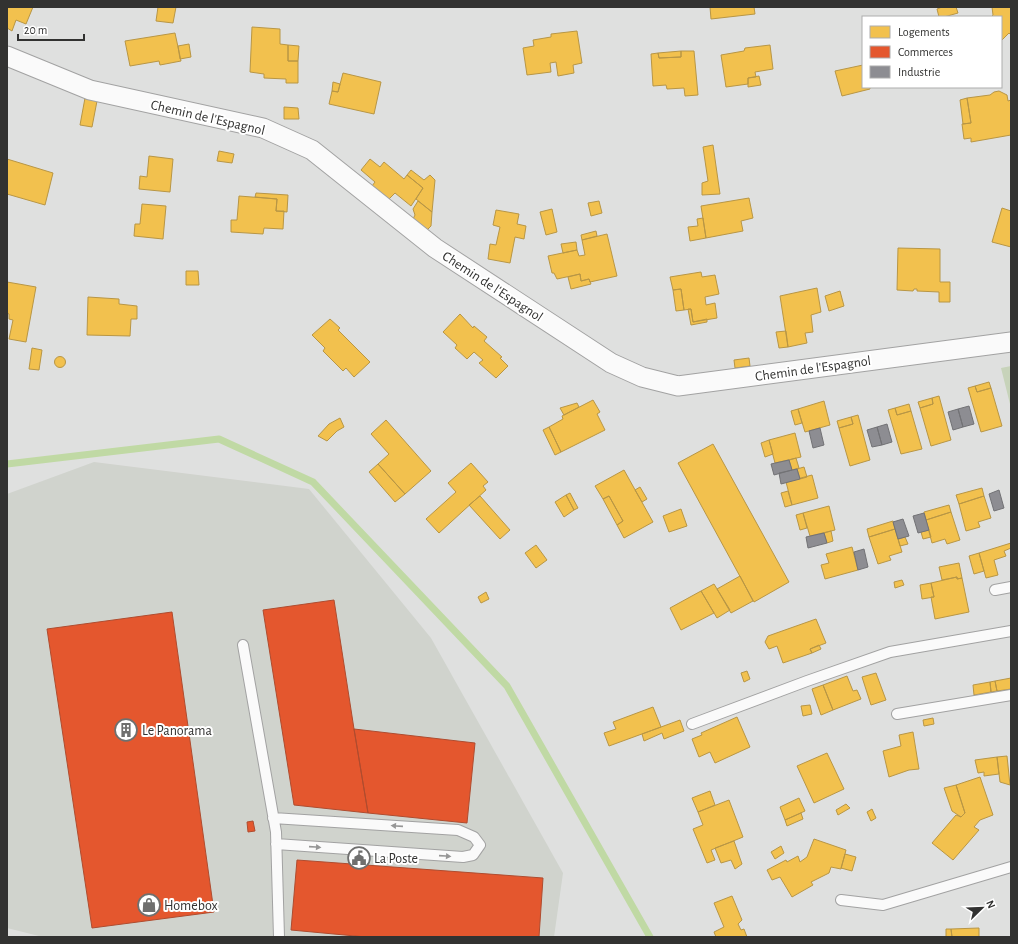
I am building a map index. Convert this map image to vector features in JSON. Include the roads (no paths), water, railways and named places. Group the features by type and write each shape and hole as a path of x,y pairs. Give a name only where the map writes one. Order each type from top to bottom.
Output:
{"street":[{"name":"Chemin de l'Espagnol","path":"7,56 90,90 263,128 312,150 435,248 611,362 642,377 678,386 1011,342"}],"lane":[{"path":"995,590 1011,587"},
{"path":"692,724 890,652 1011,632"},
{"path":"243,645 273,818 276,844 279,937"},
{"path":"897,714 1011,695"},
{"path":"273,818 458,830 474,836 480,845 473,855 463,857 276,844"},
{"path":"840,900 883,905 1011,867"}],"waterway":[{"path":"7,464 219,439 313,482 507,686 650,937"}],"place":[{"name":"Le Panorama","path":"126,730"},
{"name":"La Poste","path":"359,858"},
{"name":"Homebox","path":"149,905"}]}
